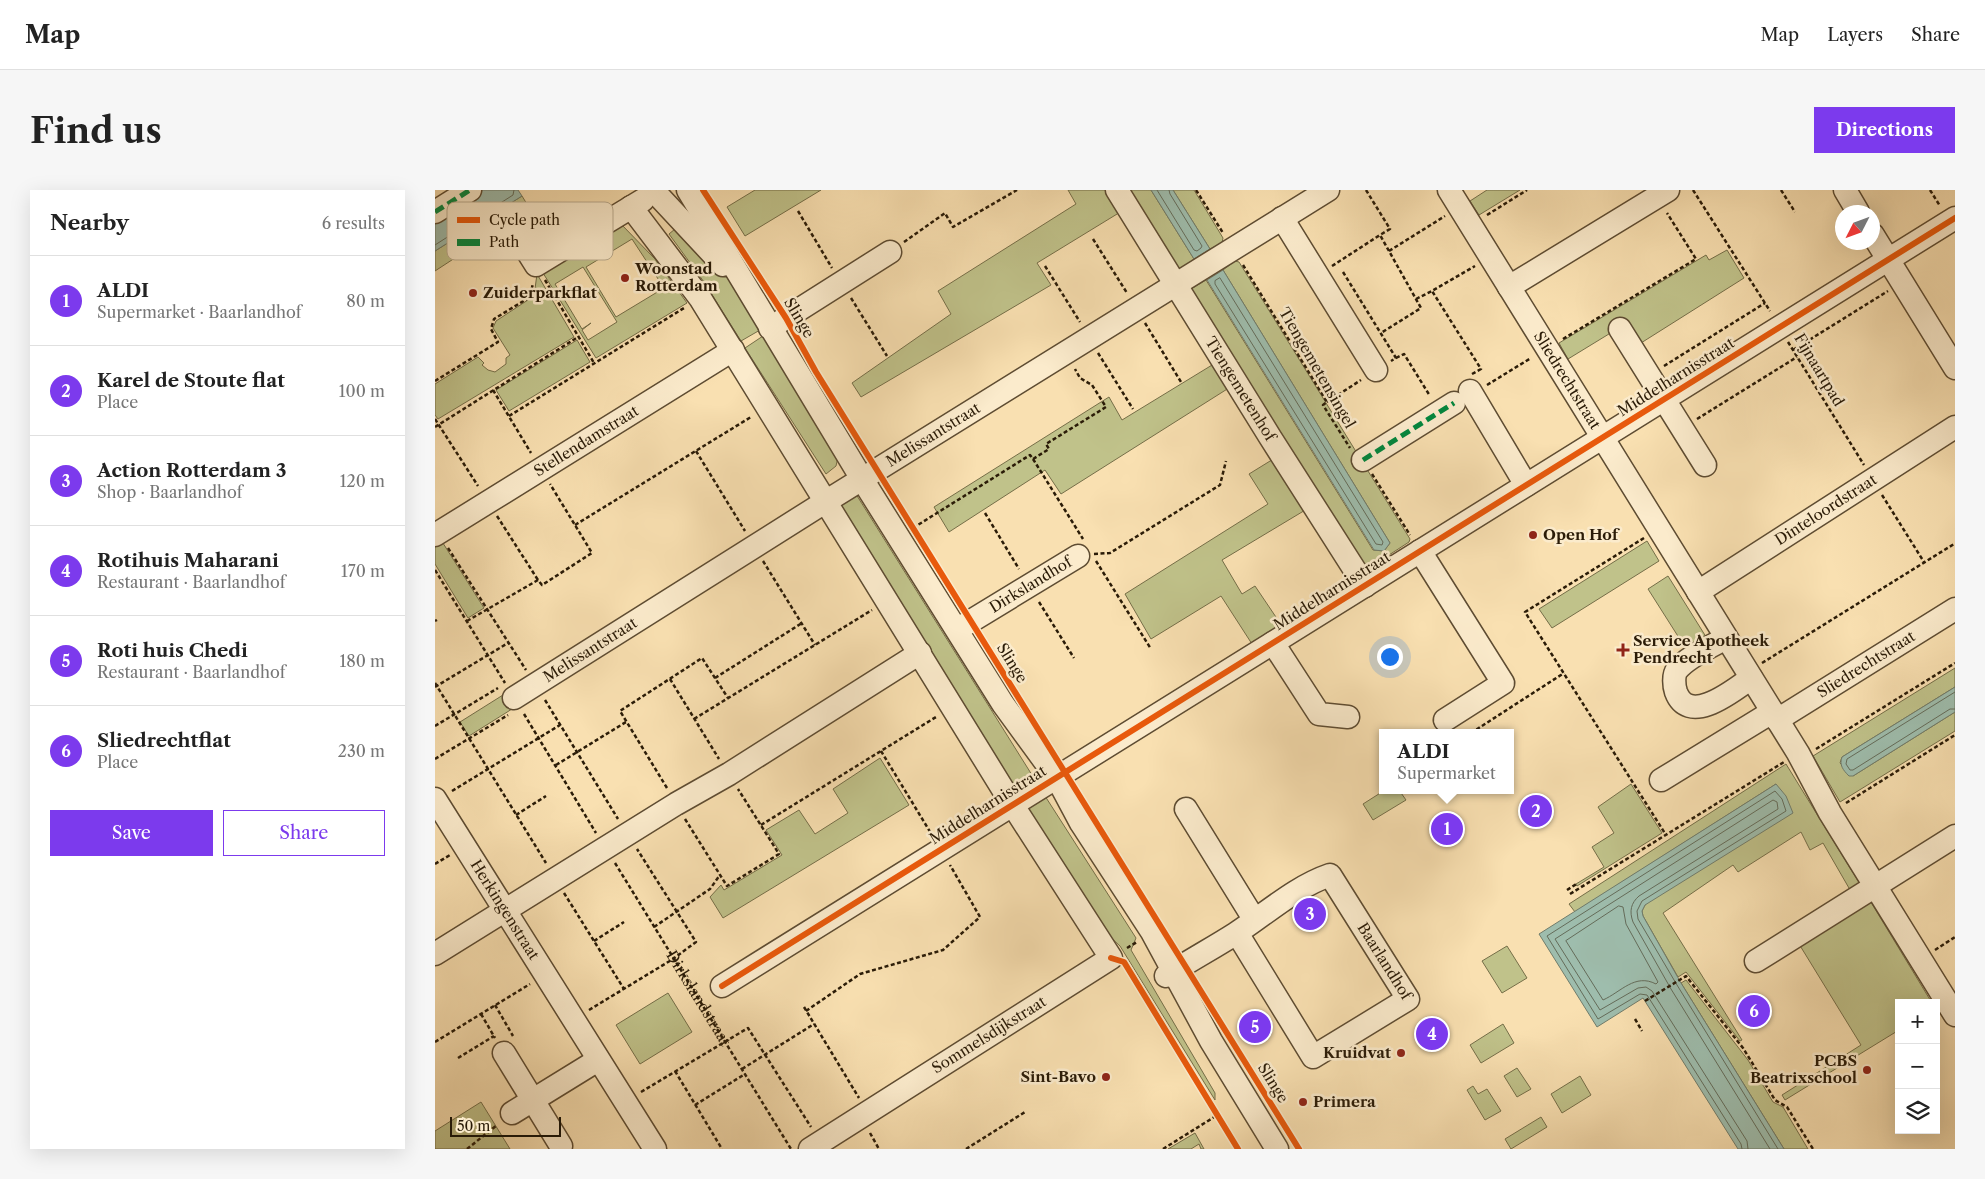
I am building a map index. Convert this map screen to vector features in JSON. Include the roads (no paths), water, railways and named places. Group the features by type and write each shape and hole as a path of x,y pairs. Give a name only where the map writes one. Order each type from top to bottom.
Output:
{"street":[{"path":"451,202 470,190"},
{"name":"Slinge","path":"688,190 862,479 958,629 1051,781 1081,823 1152,932 1170,973 1212,1043 1269,1148"},
{"name":"Tiengemetenhof","path":"1117,190 1365,586"},
{"name":"Melissantstraat","path":"513,697 1328,190"},
{"path":"1845,190 1855,205"},
{"name":"Slinge","path":"613,218 655,191 728,271 770,328"},
{"path":"1509,287 1662,193"},
{"path":"435,212 447,204"},
{"path":"631,207 700,298 1012,804"},
{"name":"Sliedrechtstraat","path":"1460,207 1509,287 1552,345 1602,438 1775,716 1830,813 1955,1015"},
{"path":"1283,218 1377,370"},
{"name":"Middelharnisstraat","path":"722,986 1955,218"},
{"path":"1880,247 1955,368"},
{"path":"770,328 890,252"},
{"name":"Slinge","path":"533,260 536,265 544,260"},
{"path":"1620,328 1705,465"},
{"name":"Stellendamstraat","path":"437,534 733,350"},
{"path":"1363,460 1459,393 1527,485"},
{"name":"Dinteloordstraat","path":"1698,592 1955,427"},
{"path":"1420,551 1503,683 1445,720"},
{"name":"Dirkslandhof","path":"958,629 1078,556"},
{"name":"Sliedrechtstraat","path":"1775,716 1955,609"},
{"path":"1726,638 1682,665 1675,672 1674,682 1679,698 1689,706 1697,708 1716,701 1749,675"},
{"path":"1273,643 1319,714 1348,717"},
{"path":"435,954 555,878 729,774 920,653"},
{"path":"1661,780 1775,716"},
{"name":"Herkingenstraat","path":"436,800 503,910 655,1149"},
{"name":"Sommelsdijkstraat","path":"815,1146 1111,958 1012,804"},
{"path":"1186,809 1246,926"},
{"path":"1756,961 1955,836"},
{"name":"Baarlandhof","path":"1170,973 1317,880 1330,875 1408,999 1313,1057 1246,926"},
{"path":"499,1044 561,1146"},
{"path":"512,1113 598,1060"}],"water":[{"path":"482,190 518,190 522,196 513,202 463,202"},
{"path":"1151,190 1173,190 1210,249 1194,259"},
{"path":"447,212 447,243 435,251 435,220"},
{"path":"1223,270 1390,543 1384,551 1374,550 1207,280"},
{"path":"1955,687 1955,712 1853,776 1849,776 1845,772 1841,765 1842,757"},
{"path":"1776,784 1786,796 1793,813 1645,905 1642,911 1643,916 1681,983 1784,1149 1738,1149 1643,998 1597,1027 1539,934"}],"place":[{"name":"Woonstad Rotterdam","path":"625,278"},
{"name":"Zuiderparkflat","path":"473,293"},
{"name":"Open Hof","path":"1533,535"},
{"name":"Service Apotheek Pendrecht","path":"1623,650"},
{"name":"Karel de Stoute flat","path":"1536,811"},
{"name":"ALDI","path":"1447,829"},
{"name":"Action Rotterdam 3","path":"1310,914"},
{"name":"Sliedrechtflat","path":"1754,1011"},
{"name":"Roti huis Chedi","path":"1255,1027"},
{"name":"Rotihuis Maharani","path":"1432,1034"},
{"name":"Kruidvat","path":"1401,1053"},
{"name":"PCBS Beatrixschool","path":"1867,1070"},
{"name":"Sint-Bavo","path":"1106,1077"},
{"name":"Primera","path":"1303,1102"}]}
